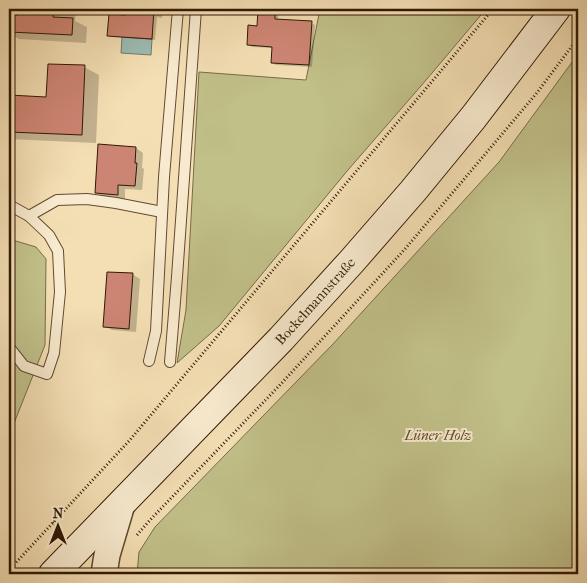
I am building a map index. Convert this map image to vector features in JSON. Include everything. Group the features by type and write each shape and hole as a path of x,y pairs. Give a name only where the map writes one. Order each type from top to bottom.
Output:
{"main road":[{"name":"Bockelmannstraße","path":"60,572 123,501 281,339 364,247 474,118 556,9"}],"street":[{"path":"104,574 106,555 123,501"}],"lane":[{"path":"149,361 156,331 164,177 178,9"},
{"path":"170,362 196,9"},
{"path":"29,216 57,200 87,199 162,212"},
{"path":"9,205 29,216 48,235 58,251 60,292 54,353 47,374 24,366 9,347"}],"path":[{"path":"9,570 129,441 493,9"},
{"path":"133,541 150,520 291,373 405,249 536,94 578,38"}],"green space":[{"path":"320,9 486,9 348,170 219,326 177,363 186,310 199,72 306,80"},
{"name":"Lüner Holz","path":"578,54 578,574 137,574 139,552 155,527 333,344 499,162"},
{"path":"9,239 36,247 46,259 45,345 9,436"}],"water":[{"path":"122,37 152,39 151,55 121,53"}],"building":[{"path":"18,9 54,9 53,17 73,18 72,35 9,32 9,15 17,15"},
{"path":"125,9 154,9 152,39 107,36 109,14 125,15"},
{"path":"258,9 275,9 275,19 312,21 309,65 271,63 272,47 247,45 248,25 257,26"},
{"path":"48,64 85,65 82,135 9,132 9,95 46,97"},
{"path":"98,144 136,147 135,186 118,185 118,195 95,193"},
{"path":"107,272 133,273 129,329 103,327"}]}
